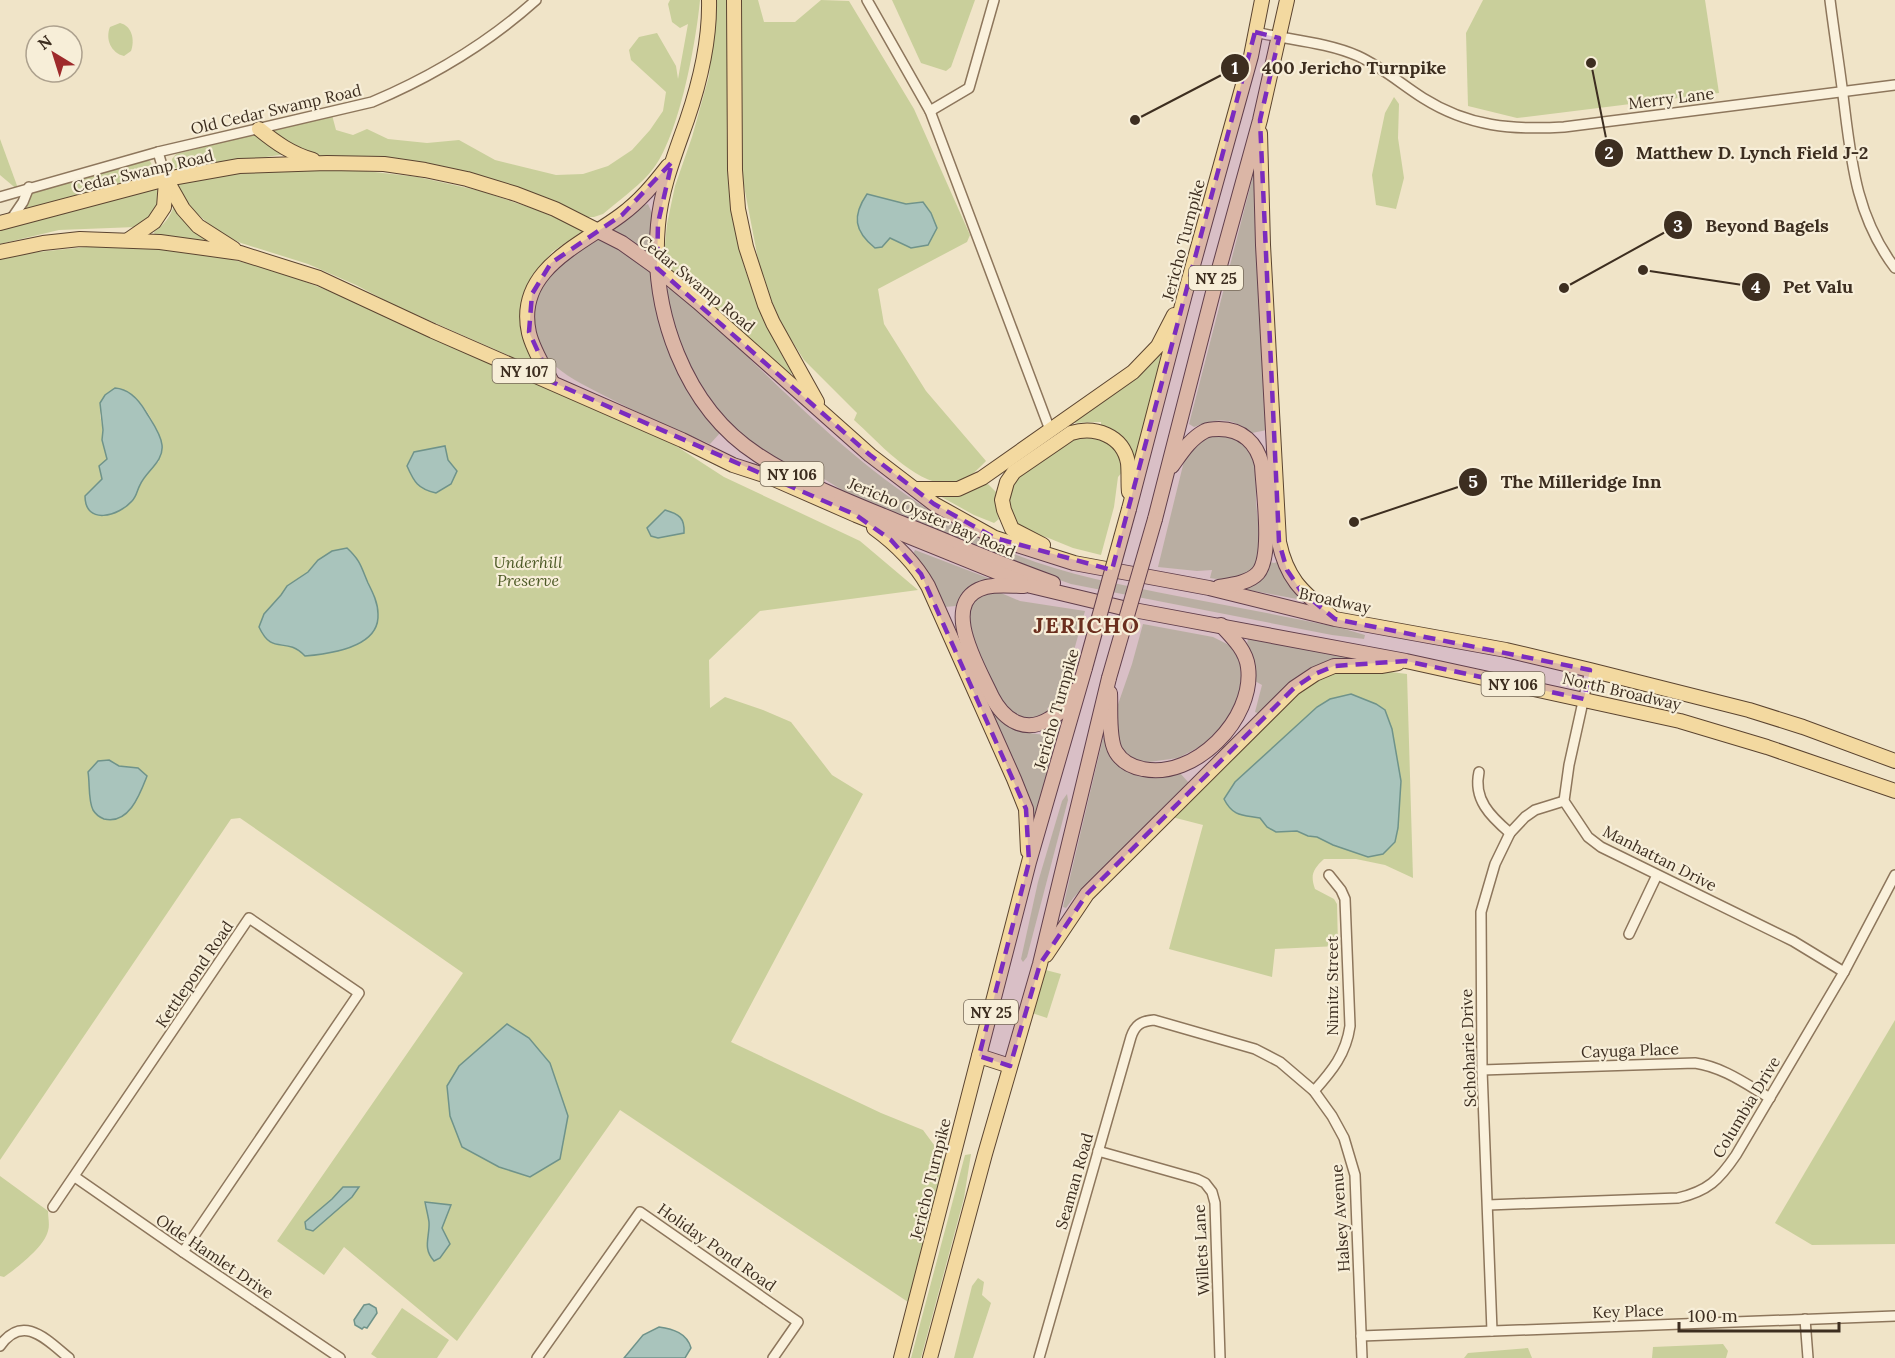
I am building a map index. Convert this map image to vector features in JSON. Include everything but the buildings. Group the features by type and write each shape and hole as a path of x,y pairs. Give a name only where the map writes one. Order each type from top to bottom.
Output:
{"main road":[{"name":"Jericho Oyster Bay Road","path":"709,0 704,57 699,81 672,162 658,223 657,268 666,320 676,352 697,393 719,423 757,454 803,480 1031,576 1123,608"},
{"name":"NY 106","path":"734,0 735,170 738,209 746,247 773,323 823,412"},
{"name":"Jericho Turnpike","path":"900,1358 1029,862 1129,509 1185,294 1251,56 1262,0"},
{"name":"NY 25","path":"930,1358 1040,964 1109,678 1155,519 1218,269 1260,120 1287,0"},
{"path":"1260,120 1263,244 1279,542 1287,570 1302,591 1335,619"},
{"path":"259,129 278,145 298,156 327,164"},
{"path":"552,382 536,353 529,332 528,313 532,294 539,278 551,263 622,215 648,192 672,162"},
{"name":"Cedar Swamp Road","path":"5,222 166,179 238,166 384,164 466,179 516,194 555,209 622,243 657,268 870,455 934,504 995,538 1074,562"},
{"path":"128,240 154,222 164,207 166,179"},
{"path":"166,179 183,209 198,226 240,253"},
{"name":"NY 107","path":"0,252 44,243 80,239 128,240 240,253 319,278 734,465 767,476 1031,586 1123,608"},
{"path":"915,489 958,489 982,478 1132,372 1158,346 1185,294"},
{"path":"1166,475 1188,443 1207,429 1229,429 1243,435 1255,446 1260,455 1266,544 1263,566 1253,578 1233,585 1209,588"},
{"path":"1074,562 1012,529 1002,500 1007,482 1014,472 1071,433 1094,430 1109,436 1123,450 1128,462 1129,509"},
{"path":"856,515 891,540 921,574 928,586 1026,809 1029,862"},
{"name":"Broadway","path":"1074,562 1209,588 1335,619 1506,650 1590,670"},
{"path":"1031,586 986,587 975,592 967,600 962,612 963,633 997,707 1005,716 1023,725 1038,725 1062,711 1085,668"},
{"name":"North Broadway","path":"1123,608 1406,661 1680,721 1767,747 1895,791"},
{"path":"1109,678 1112,742 1120,757 1133,767 1152,771 1182,765 1200,756 1224,735 1245,698 1248,666 1239,645 1221,625"},
{"path":"1040,964 1087,894 1294,688 1315,674 1334,666 1381,666 1406,661"},
{"name":"North Broadway","path":"1590,670 1749,710 1895,761"},
{"path":"979,1056 1010,1066"}],"street":[{"name":"Old Cedar Swamp Road","path":"0,197 158,152 372,102 442,68 483,42 536,0"},
{"path":"867,0 930,111 1050,430"},
{"path":"930,111 969,88 994,0"},
{"path":"1830,0 1852,162 1859,196 1873,233 1895,268"},
{"name":"Merry Lane","path":"1255,32 1341,49 1384,70 1448,112 1486,125 1515,129 1564,127 1895,85"},
{"path":"158,152 166,179"},
{"path":"5,222 23,202 29,188"},
{"path":"1564,801 1569,765 1590,670"},
{"path":"1479,772 1476,784 1485,807 1510,832"},
{"name":"Schoharie Drive","path":"1492,1331 1482,1070 1481,912 1495,864 1510,832 1524,817 1535,810 1564,801"},
{"name":"Manhattan Drive","path":"1564,801 1588,837 1601,847 1793,941 1844,972"},
{"path":"1629,934 1658,874"},
{"name":"Nimitz Street","path":"1314,1091 1342,1055 1348,1041 1350,1026 1345,899 1329,875"},
{"name":"Columbia Drive","path":"1488,1205 1664,1199 1693,1195 1709,1187 1722,1175 1736,1155 1770,1098 1844,972 1895,875"},
{"name":"Kettlepond Road","path":"52,1207 75,1177 249,918 359,993 183,1252"},
{"name":"Halsey Avenue","path":"1148,1021 1161,1021 1255,1049 1280,1062 1314,1091 1332,1116 1344,1138 1355,1175 1362,1358"},
{"name":"Seaman Road","path":"1039,1358 1131,1037 1139,1024 1148,1021"},
{"name":"Cayuga Place","path":"1482,1070 1695,1063 1723,1071 1770,1098"},
{"name":"Willets Lane","path":"1098,1151 1197,1179 1205,1183 1212,1192 1216,1221 1221,1358"},
{"name":"Olde Hamlet Drive","path":"75,1177 340,1358"},
{"name":"Holiday Pond Road","path":"537,1358 640,1212 798,1322 773,1358"},
{"name":"Key Place","path":"1361,1336 1895,1316"},
{"path":"1805,1319 1808,1358"},
{"path":"0,1346 19,1330 31,1331 39,1334 69,1358"}],"highlighted area":[{"path":"1255,32 1279,38 1260,120 1279,542 1287,570 1301,591 1335,619 1590,670 1584,699 1406,661 1334,666 1315,674 1294,688 1087,894 1040,964 1010,1066 979,1056 1029,862 1026,809 921,574 891,540 856,515 552,382 529,332 532,294 551,263 622,215 672,162 658,223 657,268 870,455 934,504 995,538 1112,570"}],"green space":[{"path":"670,0 700,0 690,66 677,118 659,161 648,175 603,214 594,217 583,217 504,188 328,162 262,130 332,115 336,130 353,135 367,129 388,139 427,143 459,140 495,160 556,175 583,174 608,166 632,150 663,111 666,92 631,60 629,50 639,37 657,33 676,66 678,79 688,24 680,28 672,22 668,4"},
{"path":"717,0 727,0 727,155 734,228 753,293 792,373 788,375 705,299 663,266 667,224 675,186 709,76"},
{"path":"739,0 758,0 764,22 795,22 821,0 849,1 914,109 970,235 967,242 878,289 884,324 926,391 986,461 971,475 961,481 947,484 932,481 917,474 889,453 854,420 857,413 804,360 782,325 761,275 740,165","holes":["867,194 906,204 922,202 911,248 890,238"]},
{"path":"892,0 975,0 951,67 946,71 921,63"},
{"path":"1483,0 1705,0 1719,93 1517,118 1468,106 1466,33"},
{"path":"120,23 130,30 133,42 131,51 124,56 113,49 108,36 110,27"},
{"path":"1394,97 1399,104 1398,138 1404,178 1396,209 1376,205 1372,175 1385,113"},
{"path":"257,134 286,154 178,170 173,166 172,159 176,154"},
{"path":"0,139 19,191 0,175"},
{"path":"150,161 154,169 148,175 25,209 31,193 97,172"},
{"path":"292,169 348,169 418,177 481,191 537,210 584,230 552,252 531,278 520,310 525,345 538,365 535,367 394,305 308,264 241,243 218,232 194,211 180,191 177,182 230,174"},
{"path":"1254,172 1258,173 1257,253 1267,430 1252,433 1237,424 1224,421 1194,427 1189,424"},
{"path":"156,189 163,198 152,219 136,227 59,230 0,244 0,229"},
{"path":"648,204 655,220 651,256 611,230 642,206"},
{"path":"174,206 211,239 209,242 155,236 154,232 171,214"},
{"path":"599,237 652,272 659,321 671,356 701,409 720,433 710,444 616,402 582,384 555,366 543,352 534,323 538,292 542,283 560,263"},
{"name":"Underhill Preserve","path":"96,246 169,249 221,257 271,269 332,292 673,444 724,477 860,541 918,590 760,611 709,660 710,708 725,697 791,722 832,775 863,794 731,1042 881,1113 923,1130 951,1168 914,1306 620,1110 457,1341 344,1247 324,1275 277,1241 463,973 240,818 231,819 0,1160 0,259 28,253","holes":["115,388 122,389 140,402 152,421 157,435 159,461 142,479 133,499 121,510 85,496 102,479 108,459 102,440 100,415 105,395"]},
{"path":"671,288 694,305 843,445 924,507 968,532 1014,554 1074,574 1341,628 1365,635 1364,639 1332,635 1071,584 1011,563 850,495 816,474 808,465 804,475 752,443 727,420 711,400 691,367 679,340 666,289"},
{"path":"1156,351 1161,354 1153,394 1135,461 1131,461 1114,433 1101,425 1101,422 1071,423"},
{"path":"1224,434 1245,445 1253,456 1260,547 1258,560 1253,569 1244,576 1230,579 1210,578 1212,570 1197,571 1158,567 1185,457 1206,436"},
{"path":"1075,437 1103,437 1117,451 1122,460 1124,470 1118,477 1114,507 1101,555 1073,548 1046,537 1031,535 1020,529 1011,516 1008,498 1011,486 1018,475"},
{"path":"985,481 996,492 995,503 999,519 994,523 938,495"},
{"path":"915,550 988,578 987,582 969,591 956,606 944,607 921,564 913,554"},
{"path":"1270,562 1277,562 1282,573 1299,595 1297,599 1243,589 1267,568"},
{"path":"988,590 1020,601 1085,611 1062,693 1047,709 1049,711 1040,718 1024,718 1010,711 1000,700 967,624 970,602"},
{"path":"1143,624 1213,637 1229,645 1240,660 1241,678 1238,698 1223,725 1203,745 1178,758 1149,762 1131,760 1118,746 1115,713"},
{"path":"1248,639 1346,657 1345,660 1308,669 1287,686 1260,714 1255,712 1262,685 1255,681 1247,649"},
{"path":"1358,668 1407,674 1413,878 1385,865 1356,859 1324,859 1315,869 1313,880 1315,889 1334,899 1337,904 1338,946 1275,949 1272,977 1169,949 1203,825 1172,817 1299,692 1327,675"},
{"path":"990,711 1009,726 1021,731 1046,735 1053,726 1058,729 1061,727 1034,828 1013,765 1015,764"},
{"path":"1103,738 1107,739 1110,755 1123,769 1138,776 1158,777 1179,772 1189,783 1074,897 1066,908 1063,907"},
{"path":"1067,794 1068,800 1027,957 1023,962 1021,959 1038,882 1062,801"},
{"path":"1038,968 1061,974 1047,1018 1026,1011"},
{"path":"1895,1020 1895,1244 1812,1245 1775,1223"},
{"path":"971,1154 964,1198 921,1358 911,1358 965,1155"},
{"path":"0,1176 48,1211 49,1224 45,1237 36,1250 4,1277 0,1276"},
{"path":"978,1278 984,1282 982,1295 991,1303 973,1358 954,1358 972,1286"},
{"path":"402,1308 449,1340 437,1358 377,1358 371,1354"},
{"path":"1723,1344 1728,1351 1726,1358 1652,1358 1653,1347"},
{"path":"1528,1348 1532,1358 1464,1358 1468,1353"}],"water":[{"path":"867,194 906,204 923,202 931,213 937,228 928,245 911,248 890,238 882,247 875,248 863,235 858,223 859,209"},
{"path":"115,388 130,393 140,403 158,432 162,451 132,501 119,511 96,515 86,505 85,496 102,479 99,466 107,459 102,440 100,403 105,395"},
{"path":"445,446 448,460 457,471 451,484 436,493 417,484 407,466 414,452"},
{"path":"665,510 680,517 684,533 658,538 651,536 647,528"},
{"path":"347,548 360,564 376,602 378,614 371,635 362,642 339,651 305,656 291,647 269,641 259,627 264,614 287,586 308,572 318,560 332,551"},
{"path":"1351,694 1385,710 1392,729 1401,781 1398,828 1395,842 1383,854 1368,857 1297,831 1276,832 1267,827 1260,818 1239,814 1227,805 1224,799 1235,782 1317,707 1330,699"},
{"path":"109,760 119,766 138,768 147,776 132,807 127,813 113,820 96,815 93,810 88,772 98,761"},
{"path":"507,1024 529,1038 550,1063 568,1116 560,1159 530,1177 499,1167 462,1147 450,1116 447,1086 459,1066"},
{"path":"343,1187 359,1187 352,1197 313,1231 306,1229 305,1222"},
{"path":"425,1202 451,1205 442,1228 450,1244 440,1258 434,1261 427,1247 429,1222"},
{"path":"369,1304 376,1308 377,1313 367,1328 362,1329 355,1325 354,1320 364,1305"},
{"path":"659,1327 683,1335 691,1348 685,1358 624,1358 643,1335"}],"place":[{"name":"Matthew D. Lynch Field J-2","path":"1591,63"},
{"name":"400 Jericho Turnpike","path":"1135,120"},
{"name":"Pet Valu","path":"1643,270"},
{"name":"Beyond Bagels","path":"1564,288"},
{"name":"The Milleridge Inn","path":"1354,522"}],"district":[{"name":"JERICHO","path":"1087,625"}]}
